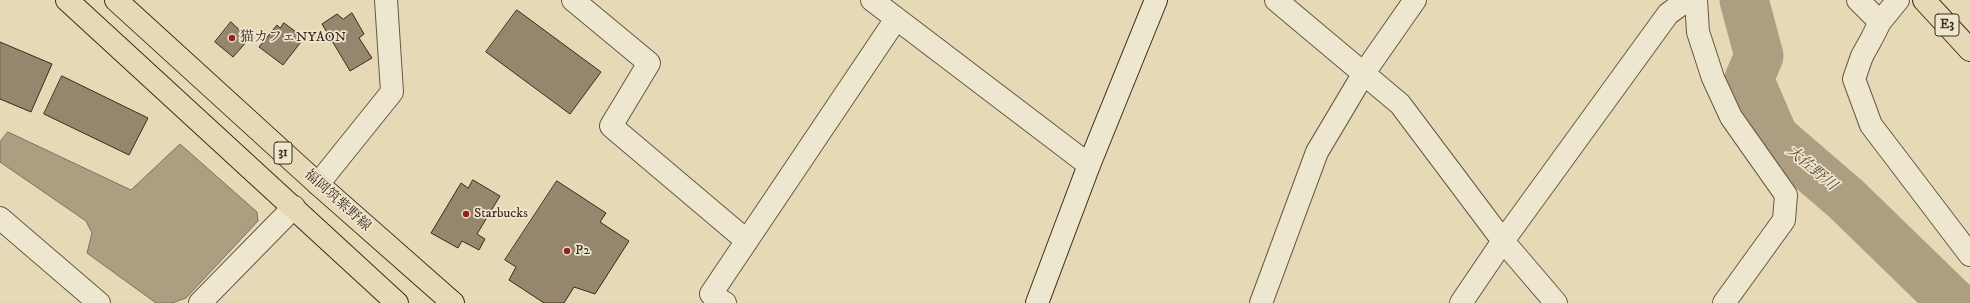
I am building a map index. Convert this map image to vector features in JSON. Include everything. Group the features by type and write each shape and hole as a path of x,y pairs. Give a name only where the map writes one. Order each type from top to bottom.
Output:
{"main road":[{"name":"31","path":"67,0 397,303"},
{"name":"福岡筑紫野線","path":"116,0 318,184 453,303"},
{"name":"E3","path":"1924,0 1970,50"}],"street":[{"path":"318,184 392,92 386,0"},
{"path":"573,0 649,63 611,126 747,240"},
{"path":"872,0 1089,165"},
{"path":"1037,303 1089,165 1156,0"},
{"path":"1276,0 1400,104 1503,241 1556,303"},
{"path":"1261,303 1317,152 1364,73 1415,0"},
{"path":"1461,303 1503,241 1668,14 1687,0"},
{"path":"1696,0 1698,32 1713,78 1728,110 1786,195 1784,220 1724,303"},
{"path":"1858,0 1880,22"},
{"path":"1898,0 1880,22 1862,56 1854,79 1871,125 1970,255"},
{"path":"725,303 711,294 896,19"},
{"path":"200,303 294,207"},
{"path":"0,218 98,303"}],"shaded area":[{"path":"8,132 131,190 180,144 257,212 258,221 186,298 172,303 156,303 87,253 92,233 86,221 0,162 0,142"}],"building":[{"path":"517,10 601,72 570,114 486,52"},
{"path":"352,13 364,34 359,38 372,58 350,71 322,24 337,14 343,19"},
{"path":"231,22 249,39 233,57 215,42"},
{"path":"284,23 304,38 283,65 259,47 277,25 280,28"},
{"path":"0,42 52,64 31,112 0,99"},
{"path":"62,76 148,118 129,155 44,114"},
{"name":"Starbucks","path":"473,180 500,196 477,234 485,239 479,250 462,241 458,248 431,233 461,183 468,188"},
{"name":"P2","path":"557,181 606,213 600,222 629,241 595,294 574,287 564,303 544,303 509,280 516,267 505,260"}],"waterway":[{"name":"大佐野川","path":"1744,0 1759,56 1749,79 1774,137 1846,199 1953,303"}],"place":[{"name":"猫カフェNYAON","path":"232,38"},
{"name":"Starbucks","path":"466,214"},
{"name":"P2","path":"567,251"}]}
